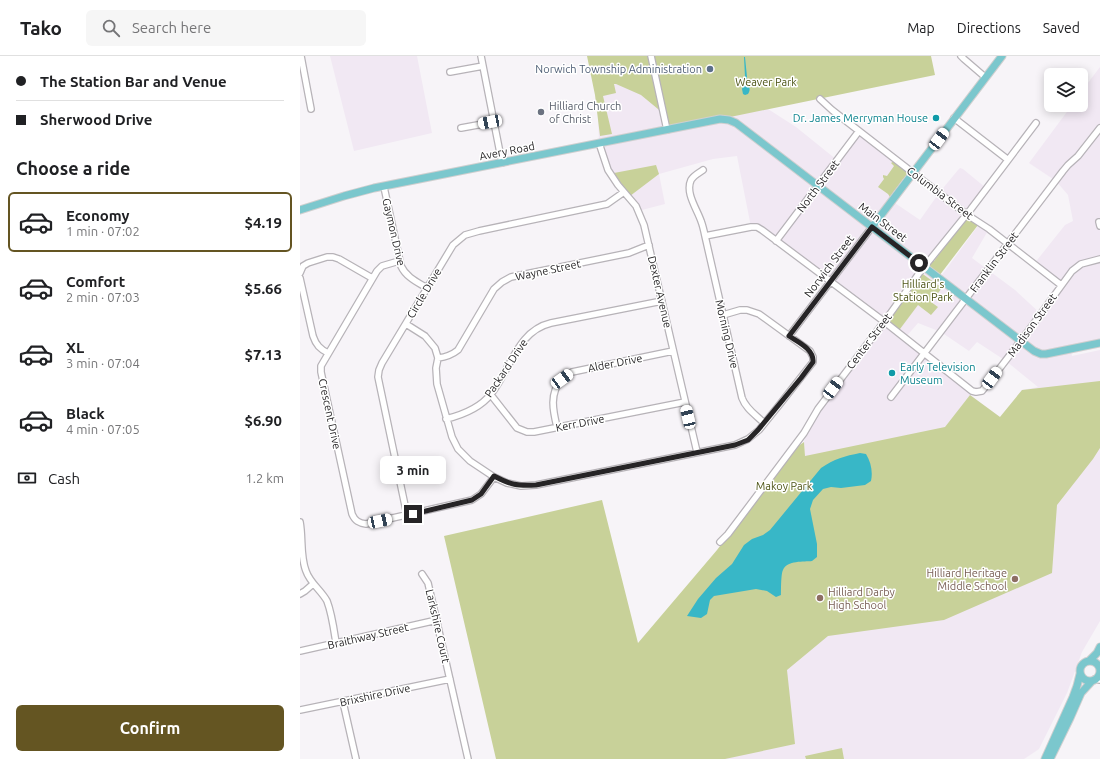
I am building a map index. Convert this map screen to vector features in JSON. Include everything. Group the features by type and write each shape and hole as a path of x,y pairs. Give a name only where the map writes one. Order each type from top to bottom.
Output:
{"main road":[{"name":"Norwich Street","path":"872,227 1002,56"},
{"name":"Avery Road","path":"300,210 344,196 384,187 720,120"},
{"name":"Main Street","path":"720,120 729,120 736,123 1034,351 1044,354 1100,343"},
{"path":"1045,758 1073,698 1082,664 1093,657 1100,647"},
{"path":"1045,758 1070,718 1080,693 1096,680 1098,676 1100,668 1095,662 1089,660"},
{"path":"1080,674 1084,679 1096,680"}],"street":[{"path":"301,56 311,109"},
{"path":"481,56 502,163"},
{"path":"651,56 667,130"},
{"path":"961,56 985,77"},
{"path":"450,72 483,66"},
{"name":"Columbia Street","path":"820,99 832,110 966,214 989,229 1061,285"},
{"path":"954,118 1007,159"},
{"path":"461,128 494,122"},
{"name":"Center Street","path":"720,542 728,534 804,433 818,409 924,267 1036,122"},
{"name":"Franklin Street","path":"891,397 1063,171 1078,156 1100,128"},
{"name":"North Street","path":"776,240 859,131"},
{"name":"Dexter Avenue","path":"599,143 608,170 636,206 644,225 697,452"},
{"name":"Morning Drive","path":"703,170 694,175 690,185 690,195 705,236 744,404 764,423"},
{"name":"Gaymon Drive","path":"384,187 400,266 404,273 410,278 427,288"},
{"name":"Circle Drive","path":"407,515 378,378 379,370 453,244 465,235 479,231 607,204 624,192"},
{"path":"705,236 757,227 925,354"},
{"name":"Norwich Street","path":"789,336 872,227"},
{"name":"Wayne Street","path":"438,358 447,357 458,350 494,289 511,277 629,253 649,245"},
{"path":"300,273 303,266 308,263 327,257 333,257 372,278"},
{"name":"Madison Street","path":"925,354 972,391 982,391 1072,271 1081,264 1100,259"},
{"name":"Crescent Drive","path":"399,261 382,266 372,278 328,353 321,366 321,372 352,514 357,522 361,524 407,515"},
{"path":"300,278 315,343 328,353"},
{"name":"Packard Drive","path":"446,419 476,407 491,395 520,344 531,332 551,323 662,301"},
{"path":"406,324 425,336 433,344 438,358 436,368 437,384 446,419 458,449 470,461 494,476 506,483 520,486 536,485 735,445 748,440 811,366 813,357 810,351 759,314 747,310 740,310 723,314"},
{"name":"Alder Drive","path":"557,428 552,404 554,391 562,379 572,372 674,351"},
{"name":"Kerr Drive","path":"491,395 517,428 527,432 557,428 685,402"},
{"path":"407,515 472,500 481,494 494,476"},
{"path":"300,522 301,541 306,571 313,584 326,601 330,610 336,643"},
{"name":"Larkshire Court","path":"422,574 428,583 437,620 466,759"},
{"path":"300,594 313,584"},
{"name":"Braithway Street","path":"300,651 437,620"},
{"name":"Brixshire Drive","path":"300,710 450,679"},
{"path":"343,702 356,759"}],"shaded area":[{"path":"330,56 417,56 432,133 354,151"},
{"path":"1100,67 1100,341 1070,347 1072,356 1100,350 1100,621 1082,652 1067,693 1039,749 1024,759 572,759 805,456 804,442 807,429 884,322 762,230 751,227 737,156 713,159 659,174 665,204 638,211 608,170 599,143 597,89 616,84 768,109 796,127 837,160 859,131 913,173 892,201 920,220 939,193 958,170 960,168 963,169 986,188 924,267 937,277 942,275 980,223 989,229 972,258 1015,290 1041,314 1061,285 1034,264 1065,225 1073,221 1068,195 1056,181 1029,163 1067,112 1088,112 1088,83","holes":["918,323 941,332 969,351 977,342 1006,361 1038,387 1022,390 1000,417 970,395 976,392 905,338"]}],"green space":[{"name":"Weaver Park","path":"587,56 931,56 935,75 667,130 664,114 641,95 614,84 616,93 603,96 612,134 600,136 595,95"},
{"path":"894,161 908,172 908,175 905,180 903,179 892,194 893,196 890,197 878,187 884,179 883,175 887,176 894,166 891,163"},
{"path":"656,165 659,174 630,196 614,173"},
{"path":"966,217 978,225 939,276 929,267 929,265 932,261 934,261"},
{"name":"Hilliard's Station Park","path":"920,272 942,288 931,302 938,307 931,315 918,305 897,333 886,323"},
{"name":"Makoy Park","path":"1100,381 1100,448 1057,505 1052,573 944,620 828,636 787,670 795,744 725,759 496,759 444,536 602,500 638,643 717,550 794,449 804,442 805,456 945,427 970,395 1000,417 1022,390"},
{"path":"842,748 844,759 806,759 805,756"}],"water":[{"path":"744,57 747,79 750,80 748,82 750,88 748,94 745,95 743,94 742,89 745,80 743,78 745,77"},
{"path":"860,453 866,454 869,460 872,471 871,481 865,485 841,488 831,487 823,489 813,500 810,509 817,544 817,557 812,561 792,563 785,567 782,574 781,595 776,597 767,591 756,589 714,596 710,600 707,614 701,618 687,616 698,599 716,578 732,564 744,545 770,530 821,468 840,458"}],"place":[{"name":"Norwich Township Administration","path":"710,69"},
{"name":"Hilliard Church of Christ","path":"541,112"},
{"name":"Dr. James Merryman House","path":"936,118"},
{"name":"Early Television Museum","path":"892,373"},
{"name":"Hilliard Heritage Middle School","path":"1015,579"},
{"name":"Hilliard Darby High School","path":"820,598"}],"route":[{"path":"413,514 472,500 481,494 494,476 506,483 520,486 536,485 735,445 748,440 811,366 813,357 810,351 789,336 872,227 919,263"}]}
